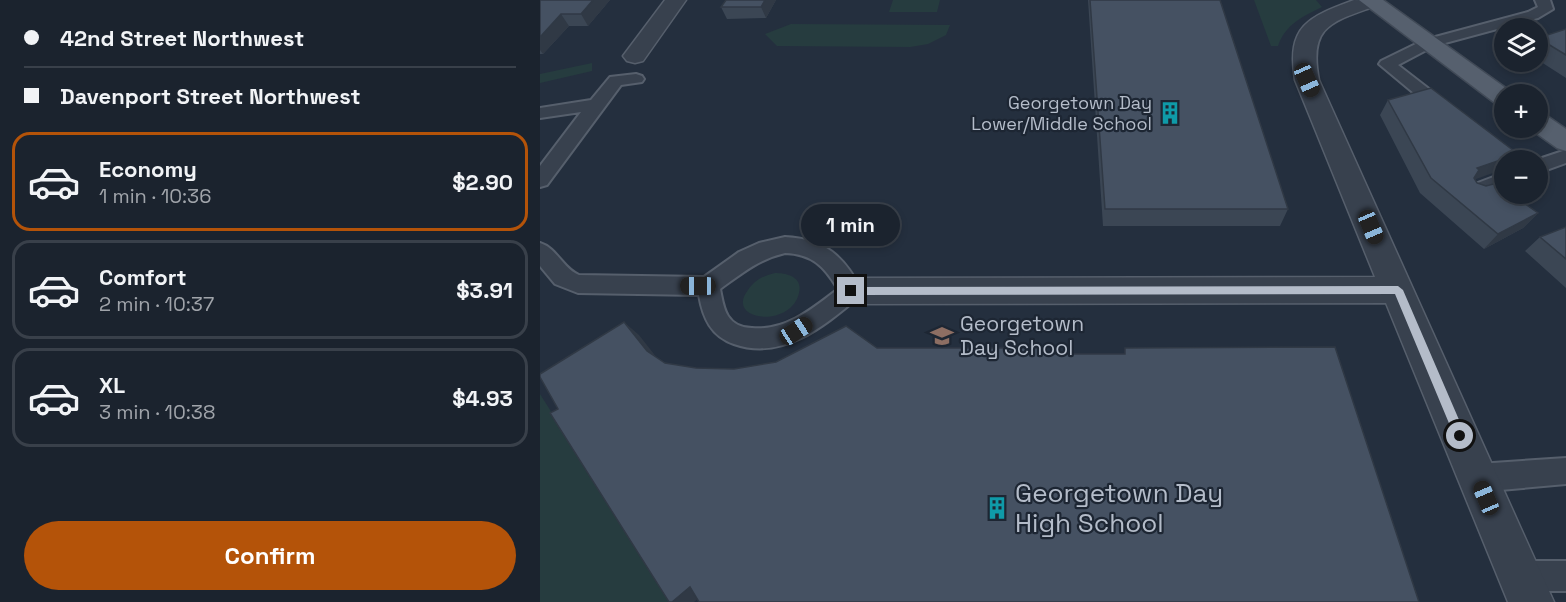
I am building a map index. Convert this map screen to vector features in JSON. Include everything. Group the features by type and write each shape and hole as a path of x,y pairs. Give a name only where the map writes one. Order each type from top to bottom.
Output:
{"main road":[{"path":"1370,1 1494,91"},
{"path":"1548,129 1566,142"}],"street":[{"path":"635,56 675,0"},
{"path":"1370,1 1322,21 1306,36 1302,49 1307,80 1526,589"},
{"path":"851,291 1398,290"}],"lane":[{"path":"1518,0 1540,6"},
{"path":"1462,123 1387,64 1429,43 1540,6"},
{"path":"540,180 635,56"},
{"path":"616,80 636,79"},
{"path":"540,113 597,104"},
{"path":"1548,163 1566,156"},
{"path":"1474,192 1494,184"},
{"path":"540,251 563,278 578,284 708,286 747,258 766,249 785,245 803,246 819,252 830,261 851,291 796,331 775,338 755,340 737,336 723,327 715,315 708,286"},
{"path":"1478,478 1566,471"},
{"path":"1526,589 1566,576"}],"green space":[{"path":"893,0 940,0 937,12 889,12"},
{"path":"1254,0 1316,0 1322,7 1290,27 1278,46 1271,46"},
{"path":"791,24 950,25 946,35 928,44 910,47 777,46 765,34"},
{"path":"592,63 592,71 540,83 540,74"},
{"path":"775,273 789,275 799,283 799,293 794,304 784,312 773,316 762,317 751,314 745,309 743,301 748,290 760,279"},
{"path":"540,394 671,602 540,602"}],"building":[{"path":"540,0 593,0 581,14 561,14 540,37"},
{"path":"726,0 765,0 761,7 721,7"},
{"name":"Georgetown Day Lower/Middle School","path":"1090,0 1220,0 1288,209 1105,209"},
{"path":"1566,29 1566,55 1548,44 1548,35"},
{"path":"1431,88 1513,150 1494,150 1494,162 1477,168 1479,170 1474,178 1477,183 1486,186 1494,184 1494,204 1525,204 1538,213 1498,234 1431,178 1388,100"},
{"path":"1566,227 1566,259 1540,237"},
{"name":"Georgetown Day High School","path":"624,322 647,351 665,363 696,368 734,369 776,362 846,326 877,348 1047,348 1047,354 1125,354 1125,348 1335,347 1419,602 699,602 690,587 669,602 550,413 558,409 540,377 540,374"}],"place":[{"name":"Georgetown Day Lower/Middle School","path":"1170,113"},
{"name":"Georgetown Day School","path":"942,336"},
{"name":"Georgetown Day High School","path":"997,508"}],"route":[{"path":"851,291 1398,290 1460,436"}]}
